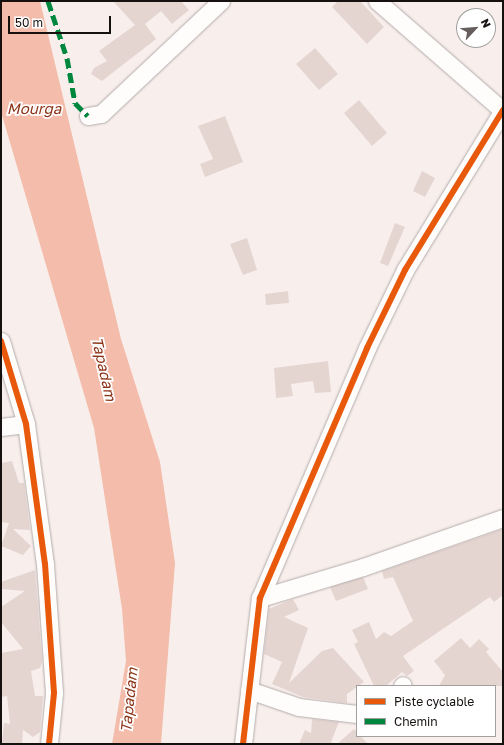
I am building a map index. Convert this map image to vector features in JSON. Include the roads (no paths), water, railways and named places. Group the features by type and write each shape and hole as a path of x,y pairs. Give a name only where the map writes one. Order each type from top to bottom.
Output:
{"street":[{"path":"88,116 101,114 221,1"},
{"path":"243,744 260,598 364,354 401,277 503,111 378,1"},
{"path":"1,341 26,424 45,572 54,693 49,744"},
{"path":"1,427 26,424"},
{"path":"260,598 364,567 503,518"},
{"path":"249,690 299,707 356,714"}],"water":[{"name":"Mourga","path":"1,1 40,1 121,339 160,462 175,563 161,744 112,744 126,661 122,609 94,428 1,112"}],"water label":[{"name":"Tapadam","path":"104,369"},
{"name":"Tapadam","path":"129,700"}]}
